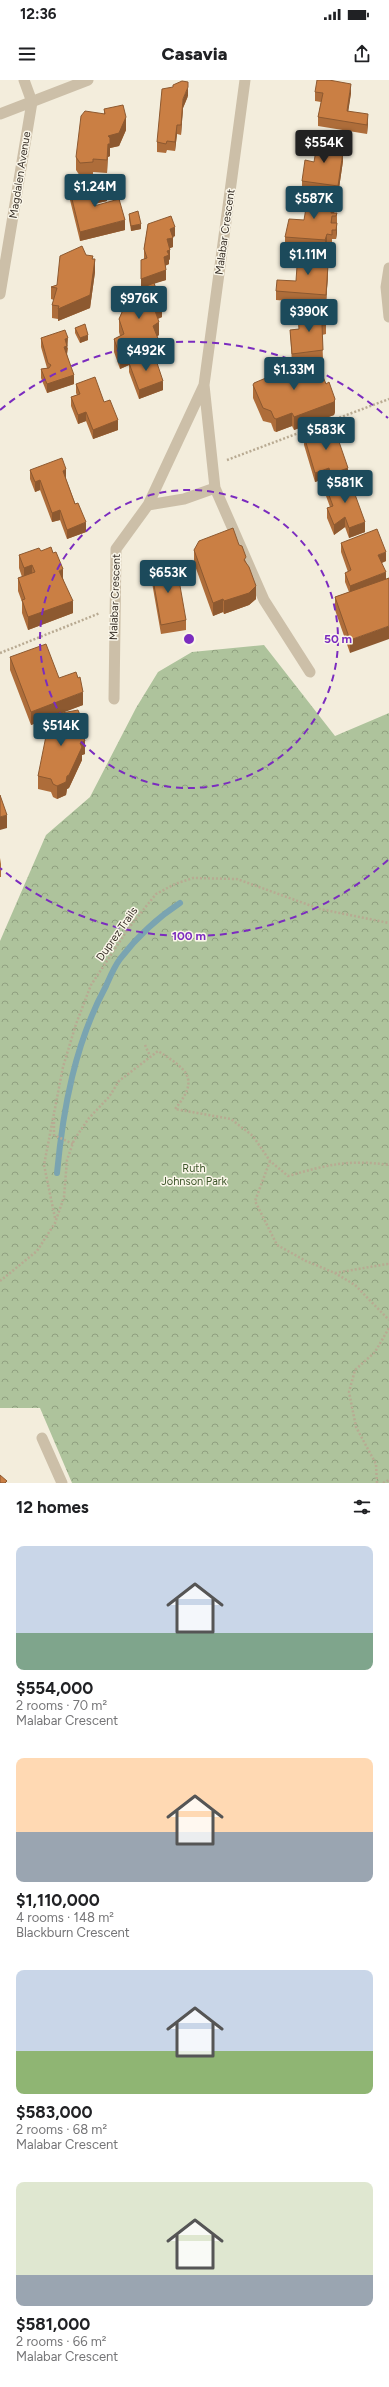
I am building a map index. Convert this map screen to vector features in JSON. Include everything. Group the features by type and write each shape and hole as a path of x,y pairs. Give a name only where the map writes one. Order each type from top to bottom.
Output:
{"street":[{"name":"Magdalen Avenue","path":"0,294 32,102 24,80"},
{"path":"0,114 88,80"},
{"name":"Malabar Crescent","path":"245,80 204,385 212,466 216,488 264,600 310,672"},
{"path":"389,268 386,287 389,316"},
{"name":"Malabar Crescent","path":"114,699 113,608 116,549 148,505 204,385"},
{"path":"148,505 184,499 216,488"},
{"path":"42,1438 62,1483"}],"path":[{"path":"212,466 389,399"},
{"path":"0,653 113,608"},
{"name":"Duprez Trails","path":"55,1219 44,1165 63,1067 91,985 128,929 156,894 175,884 193,878 237,879 320,909 389,924"},
{"path":"145,1045 150,1056"},
{"path":"0,1281 37,1251 55,1223 55,1219 64,1196 66,1160 74,1140 119,1081 158,1051 184,1068 189,1084 186,1096 175,1109 231,1119 254,1136 270,1161 288,1176 335,1163 359,1161 389,1165"},
{"path":"54,1113 54,1135 73,1144"},
{"path":"270,1161 255,1201 277,1245 306,1261 335,1273 354,1285 389,1320"},
{"path":"335,1273 387,1264 389,1266"},
{"path":"377,1483 376,1464 356,1427 349,1392 355,1370 375,1352 389,1328"},
{"path":"383,1483 389,1480"}],"green space":[{"name":"Ruth Johnson Park","path":"264,645 335,736 389,713 389,1483 72,1483 40,1408 0,1408 0,941 46,835 90,797 136,708 158,672 192,652"}],"building":[{"path":"317,80 329,80 351,84 347,111 368,114 367,125 318,117 323,93 315,92"},
{"path":"182,81 188,82 188,87 183,99 181,125 177,125 175,142 167,141 166,144 157,142 162,89 173,87 173,85"},
{"path":"123,105 126,117 119,133 108,136 110,138 110,144 108,144 107,160 93,159 93,162 80,163 76,157 81,116 85,111 105,114 104,109"},
{"path":"318,138 338,141 336,151 343,152 338,186 302,181 305,160 314,162"},
{"path":"105,180 107,191 90,196 94,206 119,199 125,220 80,232 70,191"},
{"path":"308,196 336,198 331,213 337,213 336,216 332,216 331,223 337,223 336,230 332,230 332,235 327,234 325,240 285,237 289,219 304,220"},
{"path":"138,211 141,224 131,226 129,214"},
{"path":"171,216 175,227 170,229 173,238 167,239 170,250 167,251 169,255 164,257 166,270 141,279 141,260 147,258 144,249 148,224"},
{"path":"82,246 86,255 93,256 92,259 95,259 90,295 58,309 59,306 52,305 57,288 51,287 57,285 60,256"},
{"path":"302,251 324,253 323,265 328,265 326,295 276,291 277,280 296,281 297,266 300,266"},
{"path":"154,283 162,305 154,308 159,322 153,326 159,341 120,356 114,339 124,334 119,319 124,308 122,303 131,300 129,293"},
{"path":"326,311 326,325 322,325 323,350 292,354 290,330 299,329 298,313"},
{"path":"85,324 88,335 80,338 75,328"},
{"path":"65,330 68,338 65,339 67,346 64,347 74,375 47,384 41,369 49,368 51,365 48,363 41,338"},
{"path":"154,354 163,381 139,390 129,363"},
{"path":"311,361 316,365 317,373 321,372 326,384 329,382 335,399 334,402 294,417 292,413 276,419 274,418 271,411 263,408 253,385 254,383"},
{"path":"95,377 104,402 110,400 118,420 93,430 86,412 78,415 71,397 80,394 76,384"},
{"path":"335,425 339,435 337,436 348,468 331,474 329,468 315,473 304,436"},
{"path":"62,458 66,469 63,471 75,504 78,503 86,522 67,530 60,510 52,513 40,480 35,482 30,470"},
{"path":"349,478 365,522 349,528 345,517 334,525 327,508 333,506 326,487"},
{"path":"233,528 239,545 242,546 246,557 244,560 249,567 256,586 249,593 213,603 194,550 199,541"},
{"path":"377,529 386,552 378,555 386,572 350,586 345,573 351,570 341,543"},
{"path":"51,547 53,553 56,552 63,569 59,571 73,601 28,617 22,600 25,599 18,578 35,572 32,565 24,568 19,555 39,548 41,551"},
{"path":"176,563 186,620 161,625 151,568"},
{"path":"389,578 389,626 350,640 335,597"},
{"path":"46,644 59,678 76,672 78,678 80,677 83,692 31,712 10,657"},
{"path":"78,710 82,720 77,722 85,741 80,743 82,747 69,775 67,776 66,782 57,786 53,784 51,779 38,776 49,721 62,713"},
{"path":"0,795 7,815 0,817"},
{"path":"0,1475 7,1481 5,1483 0,1483"}],"waterway":[{"path":"57,1173 63,1125 72,1077 78,1053 95,1008 120,959 140,936 155,922 180,903"}]}
